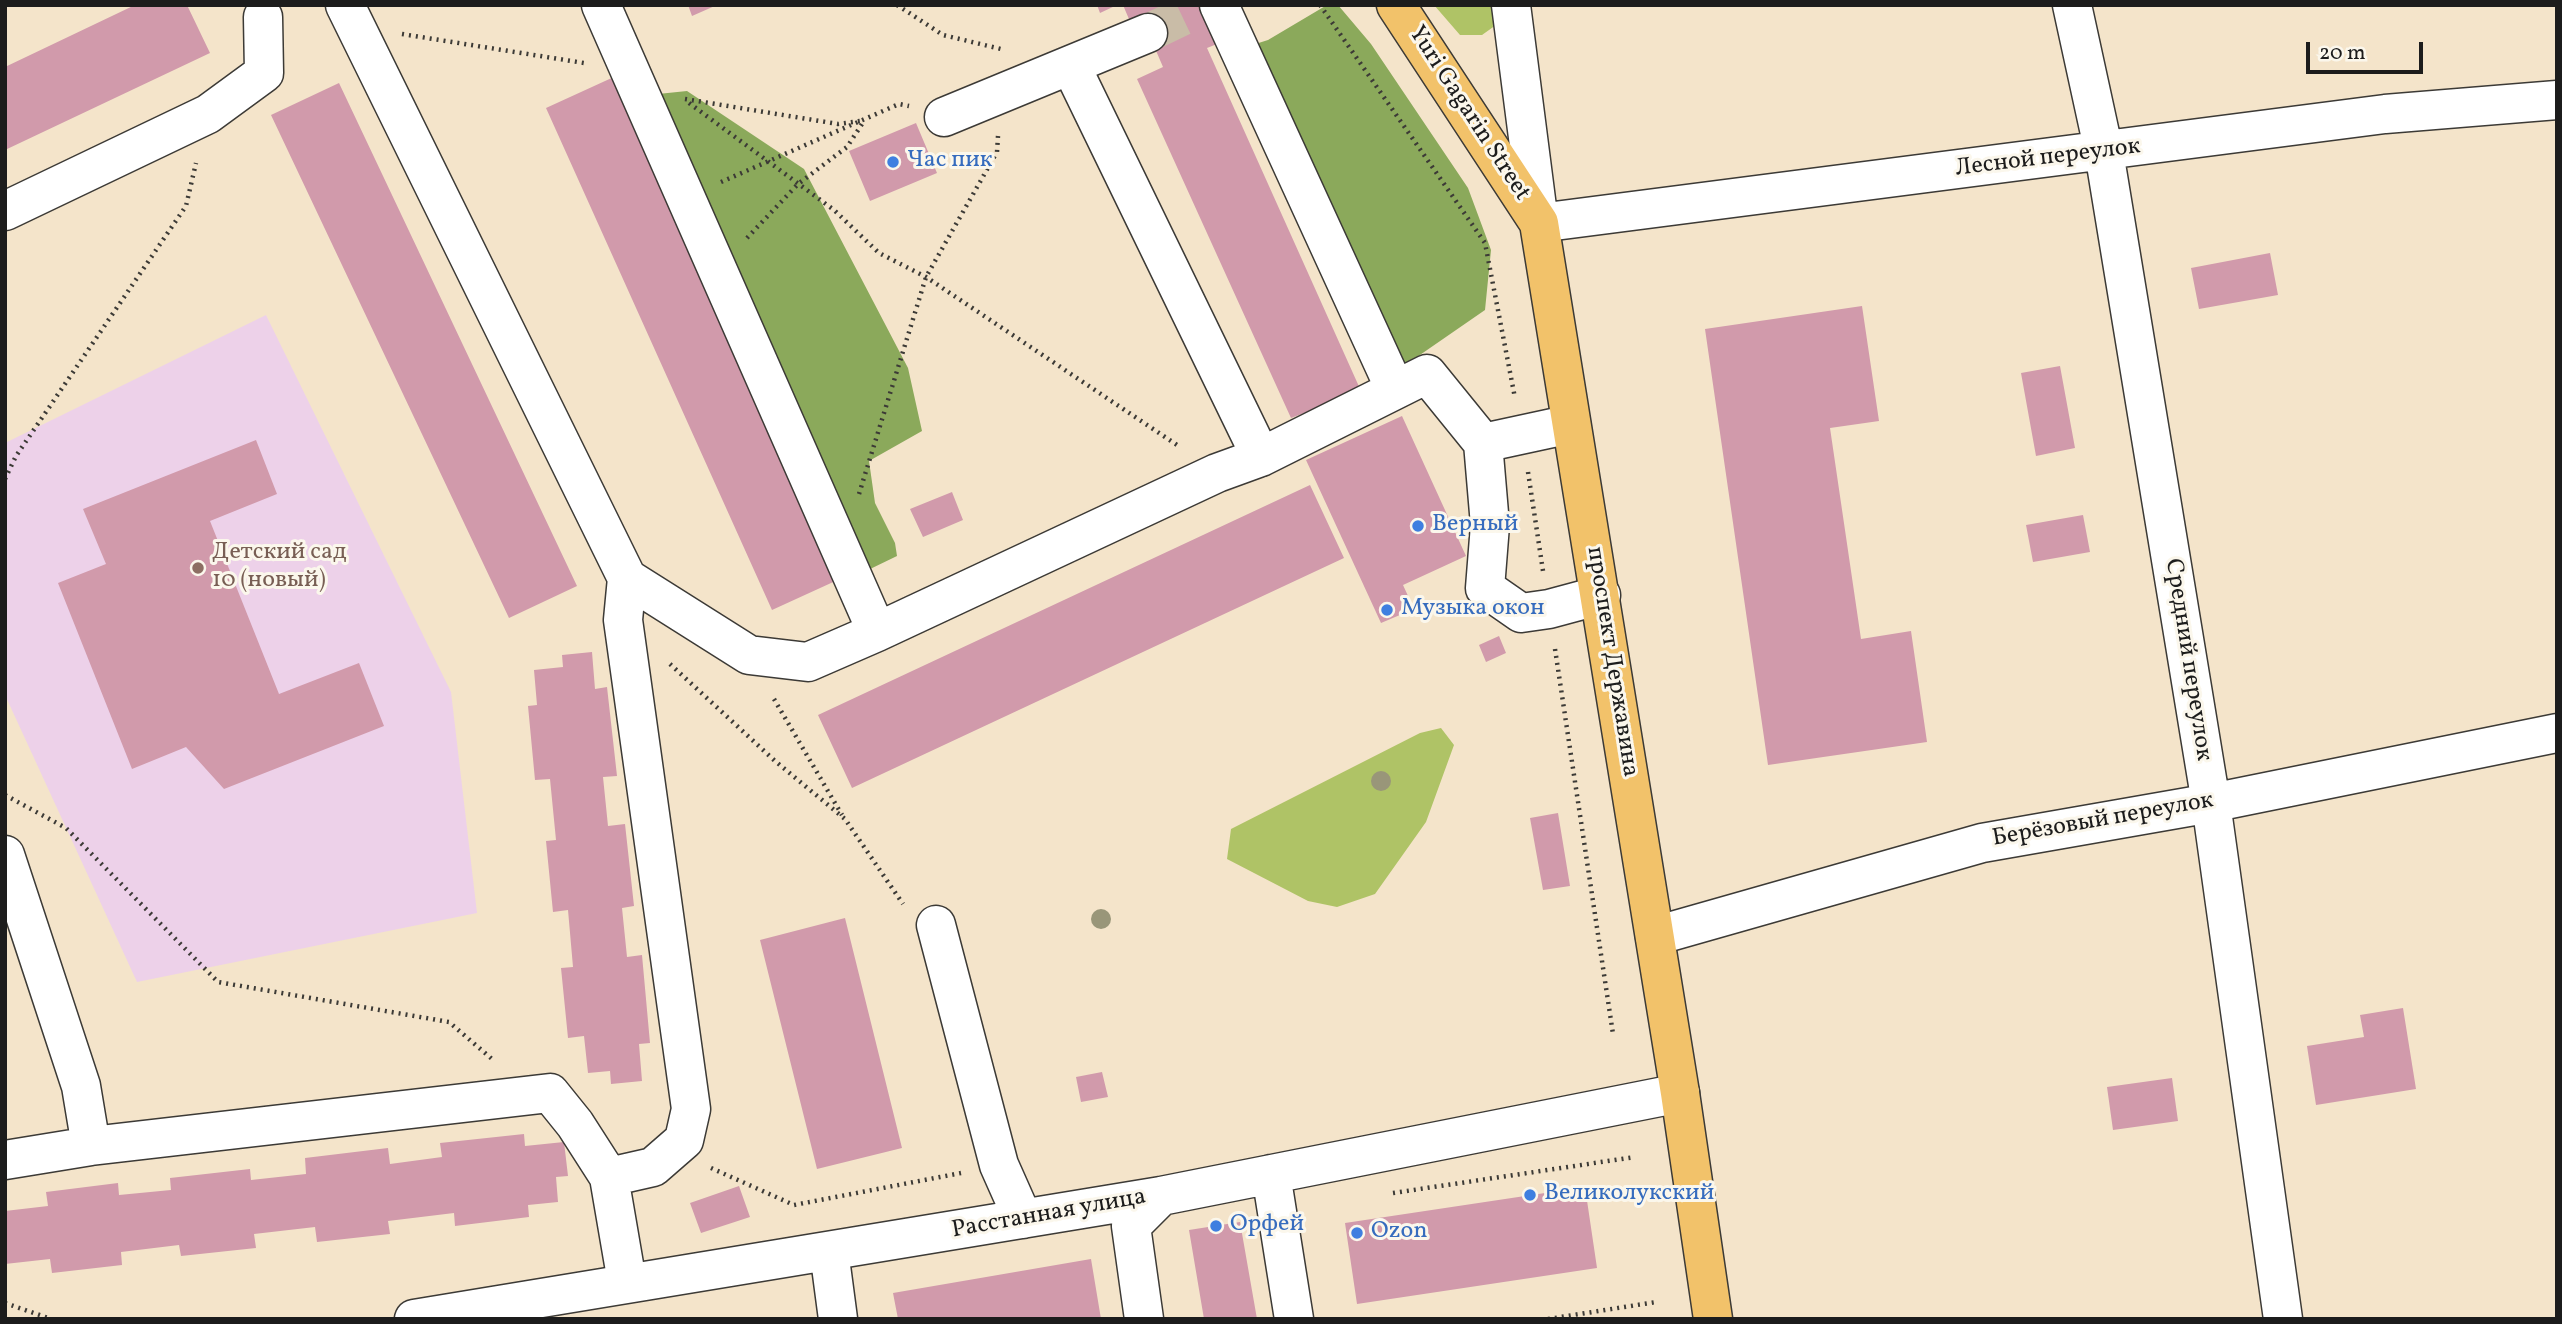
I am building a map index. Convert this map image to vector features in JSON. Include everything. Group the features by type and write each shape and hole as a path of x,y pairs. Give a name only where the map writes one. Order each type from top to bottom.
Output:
{"main road":[{"name":"Yuri Gagarin Street","path":"1396,5 1539,223"},
{"name":"проспект Державина","path":"1539,223 1601,595 1713,1319"}],"street":[{"path":"601,5 877,632"},
{"path":"1220,5 1395,389"},
{"name":"проспект Державина","path":"1511,5 1539,223"},
{"name":"Средний переулок","path":"2072,5 2104,152 2211,803 2283,1319"},
{"path":"5,211 208,114 264,73 270,9"},
{"path":"350,16 627,578 749,655 808,662 1217,473 1261,457 1427,374 1483,443 1490,525 1485,588 1521,613 1549,610 1601,595"},
{"path":"944,117 1148,33"},
{"path":"1071,66 1261,457"},
{"name":"Лесной переулок","path":"1539,223 2385,114 2557,100"},
{"path":"1483,443 1571,424"},
{"path":"609,1177 653,1167 684,1140 691,1109 623,620 627,578"},
{"name":"Берёзовый переулок","path":"1655,936 1982,843 2211,803 2557,733"},
{"path":"5,855 81,1086 91,1146"},
{"path":"936,925 999,1166 1023,1219"},
{"path":"5,1160 91,1146 531,1093 550,1093 575,1124 609,1177 627,1282"},
{"name":"Расстанная улица","path":"414,1319 489,1312 627,1282 1161,1196 1680,1093"},
{"path":"1271,1174 1294,1319"},
{"path":"1144,1319 1131,1226 1161,1196"},
{"path":"829,1251 838,1319"}],"path":[{"path":"897,5 943,35 1004,49"},
{"path":"1320,5 1485,243 1522,433 1613,1034"},
{"path":"350,16 634,81 683,99 838,124 864,121"},
{"path":"841,550 926,277 996,152 1001,93"},
{"path":"683,99 834,210 879,253 926,277 1217,473"},
{"path":"686,198 899,104 944,117"},
{"path":"5,480 16,456 186,206 208,114"},
{"path":"717,269 798,184 847,147 864,121"},
{"path":"623,620 775,761 845,819"},
{"path":"749,655 845,819 900,902 936,925"},
{"path":"5,795 66,828 218,982 449,1022 531,1093"},
{"path":"672,1151 794,1205 999,1166"},
{"path":"1384,1195 1634,1157"},
{"path":"1548,1319 1584,1316 1656,1302"},
{"path":"5,1303 51,1319"}],"shaded area":[{"name":"Детский сад 10 (новый)","path":"266,315 451,692 477,913 137,982 5,695 5,443"}],"green space":[{"path":"1327,5 1338,5 1371,44 1468,188 1491,250 1485,310 1388,377 1224,54 1268,40"},
{"path":"1434,5 1494,5 1496,25 1482,35 1460,35"},
{"path":"687,91 804,169 908,368 922,431 869,461 875,503 895,543 897,556 866,571 658,94"},
{"path":"1441,728 1454,745 1426,822 1375,894 1337,907 1308,901 1227,859 1231,829 1420,733"}],"building":[{"path":"135,5 187,5 210,53 5,150 5,67"},
{"path":"688,5 717,5 692,16"},
{"path":"1097,5 1117,5 1100,13"},
{"path":"1123,5 1214,5 1222,42 1207,48 1361,391 1291,418 1137,79 1163,67 1148,32 1137,38"},
{"path":"616,76 842,578 772,610 546,108"},
{"path":"339,83 577,586 509,618 271,115"},
{"name":"Час пик","path":"916,123 937,173 870,201 849,151"},
{"path":"2270,253 2278,295 2199,309 2191,268"},
{"path":"1862,306 1879,421 1830,428 1861,639 1911,631 1927,742 1768,765 1705,329"},
{"path":"2060,366 2075,448 2036,456 2021,373"},
{"path":"1402,416 1466,556 1403,585 1414,609 1381,623 1306,460"},
{"path":"256,440 277,494 210,521 279,694 359,663 384,726 224,789 186,747 132,769 58,583 106,564 83,509"},
{"path":"1310,485 1344,558 852,788 818,715"},
{"path":"952,492 963,520 923,537 910,509"},
{"path":"2083,515 2090,552 2033,562 2026,525"},
{"path":"1499,636 1506,653 1486,662 1479,645"},
{"path":"592,652 595,689 607,687 617,776 603,777 608,826 625,824 634,906 622,908 627,957 642,955 650,1043 639,1044 642,1081 611,1084 610,1071 588,1073 584,1036 568,1038 561,968 573,967 568,910 553,912 546,841 556,840 550,779 535,780 528,706 537,705 534,670 563,667 562,655"},
{"path":"1558,813 1570,886 1543,890 1530,818"},
{"path":"845,918 902,1148 817,1169 760,940"},
{"path":"2403,1008 2416,1089 2316,1105 2307,1046 2364,1037 2360,1015"},
{"path":"1102,1072 1108,1097 1081,1102 1076,1077"},
{"path":"2172,1078 2178,1121 2113,1130 2107,1087"},
{"path":"524,1134 525,1146 564,1142 568,1176 556,1177 558,1202 528,1205 529,1217 455,1226 454,1213 388,1221 390,1234 317,1242 315,1227 254,1234 256,1248 181,1256 179,1245 121,1252 122,1265 52,1273 50,1259 5,1264 5,1211 48,1206 46,1192 118,1183 119,1195 171,1190 170,1178 250,1169 251,1180 306,1174 305,1158 388,1148 390,1164 442,1157 440,1143"},
{"path":"739,1186 750,1217 701,1233 690,1203"},
{"path":"1585,1187 1597,1268 1357,1304 1345,1223"},
{"path":"1240,1222 1257,1319 1204,1319 1189,1230"},
{"path":"1091,1259 1101,1319 898,1319 893,1293"}],"tunnel":[{"path":"1148,33 1207,5"}],"place":[{"name":"Час пик","path":"893,162"},
{"name":"Верный","path":"1418,526"},
{"name":"Детский сад 10 (новый)","path":"198,568"},
{"name":"Музыка окон","path":"1387,610"},
{"name":"Великолукский","path":"1530,1195"},
{"name":"Орфей","path":"1216,1226"},
{"name":"Ozon","path":"1357,1233"}]}
